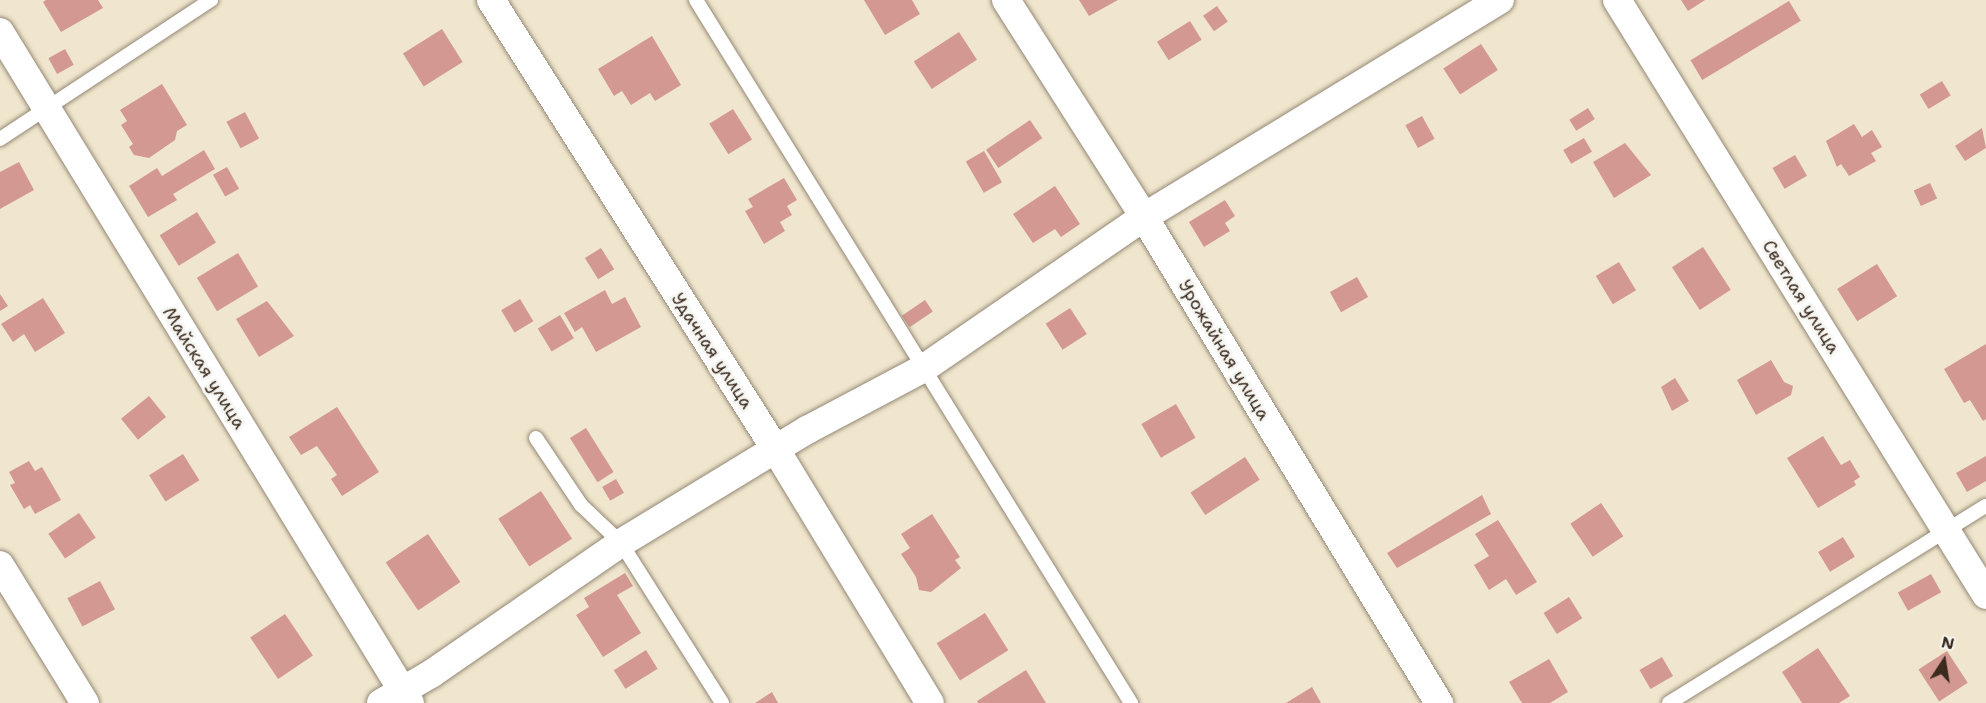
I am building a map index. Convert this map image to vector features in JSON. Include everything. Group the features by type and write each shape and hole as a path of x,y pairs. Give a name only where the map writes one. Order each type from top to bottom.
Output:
{"street":[{"name":"Удачная улица","path":"491,0 776,450 930,703"},
{"name":"Урожайная улица","path":"1006,0 1144,217 1439,703"},
{"path":"397,699 621,543 776,450 924,368 1144,217 1500,0"},
{"name":"Светлая улица","path":"1617,0 1986,595"},
{"name":"Майская улица","path":"0,32 397,699"},
{"path":"0,565 85,703"}],"lane":[{"path":"0,139 211,0"},
{"path":"696,0 1131,703"},
{"path":"536,438 581,505 621,543 722,703"},
{"path":"1669,703 1986,506"}],"building":[{"path":"46,0 98,0 103,8 61,32 43,2"},
{"path":"864,0 912,0 920,14 885,35"},
{"path":"1079,0 1118,0 1089,16"},
{"path":"1681,0 1705,0 1688,11"},
{"path":"1789,1 1801,21 1702,80 1690,60"},
{"path":"1217,6 1228,22 1214,31 1203,16"},
{"path":"1190,21 1202,40 1169,60 1157,42"},
{"path":"442,29 463,62 424,86 403,53"},
{"path":"959,32 977,60 932,89 914,61"},
{"path":"652,36 681,85 655,101 650,93 631,105 622,91 614,96 598,69"},
{"path":"1481,44 1498,70 1460,95 1443,69"},
{"path":"65,49 74,65 57,74 48,58"},
{"path":"1942,81 1951,96 1928,109 1920,94"},
{"path":"162,84 187,125 177,131 175,140 149,158 134,155 129,147 133,144 121,125 127,121 120,110"},
{"path":"1588,108 1595,119 1576,131 1569,120"},
{"path":"733,109 752,140 728,154 709,124"},
{"path":"245,112 259,138 241,148 226,122"},
{"path":"1422,116 1435,139 1418,148 1405,125"},
{"path":"1030,120 1042,138 998,168 986,150"},
{"path":"1854,124 1862,137 1872,130 1882,147 1871,153 1876,161 1849,176 1841,164 1837,167 1826,141"},
{"path":"1982,128 1986,148 1965,161 1955,146"},
{"path":"1584,138 1592,152 1571,164 1563,150"},
{"path":"1625,143 1651,175 1614,198 1593,162"},
{"path":"204,150 215,169 173,194 177,200 148,217 129,186 157,168 162,176"},
{"path":"984,151 1002,182 984,193 966,162"},
{"path":"1795,155 1807,176 1784,189 1772,168"},
{"path":"19,162 34,190 0,209 0,172"},
{"path":"227,167 239,189 225,197 213,175"},
{"path":"784,178 797,200 787,206 792,215 780,222 785,231 764,244 745,211 753,207 748,199"},
{"path":"1930,183 1937,198 1921,206 1914,191"},
{"path":"1055,186 1080,224 1061,237 1055,229 1033,243 1013,214"},
{"path":"1225,200 1235,216 1225,223 1230,231 1204,247 1189,222"},
{"path":"197,212 216,243 179,266 160,235"},
{"path":"1703,247 1731,290 1700,310 1672,267"},
{"path":"601,248 614,269 598,279 585,258"},
{"path":"238,253 258,286 217,311 197,278"},
{"path":"1619,262 1636,290 1613,304 1596,276"},
{"path":"1877,264 1897,296 1857,321 1837,289"},
{"path":"1357,277 1368,297 1341,312 1330,292"},
{"path":"605,290 612,304 625,297 641,327 596,352 582,327 575,332 564,313"},
{"path":"0,294 8,306 0,311"},
{"path":"43,298 65,333 35,352 24,334 13,342 1,324"},
{"path":"520,299 533,321 515,333 501,310"},
{"path":"925,300 933,312 910,327 902,316"},
{"path":"267,301 294,336 259,357 236,319"},
{"path":"1070,308 1087,334 1063,350 1046,324"},
{"path":"560,315 574,338 552,352 538,328"},
{"path":"1986,344 1986,419 1983,421 1970,400 1964,403 1944,369"},
{"path":"1771,360 1784,382 1793,386 1791,395 1756,415 1737,380"},
{"path":"1675,378 1689,401 1672,411 1661,387"},
{"path":"149,396 166,417 138,440 121,419"},
{"path":"1176,404 1196,438 1161,458 1141,424"},
{"path":"337,407 379,472 342,496 331,479 337,475 317,446 301,455 289,437"},
{"path":"586,428 614,472 597,482 570,438"},
{"path":"1823,436 1841,465 1850,460 1860,477 1854,481 1856,485 1818,508 1787,458"},
{"path":"183,454 199,480 166,501 149,475"},
{"path":"1986,456 1986,481 1967,492 1956,473"},
{"path":"1245,457 1260,480 1205,515 1190,492"},
{"path":"29,461 35,471 42,467 61,500 35,514 30,505 24,509 10,485 15,483 9,472"},
{"path":"616,479 624,493 610,501 602,487"},
{"path":"541,491 572,539 529,567 498,519"},
{"path":"1482,495 1491,514 1397,568 1387,553"},
{"path":"1601,503 1623,536 1593,557 1570,524"},
{"path":"79,513 96,538 65,559 48,534"},
{"path":"932,514 960,557 955,560 961,568 931,592 919,590 916,577 901,554 910,548 901,534"},
{"path":"1498,520 1537,582 1516,595 1506,579 1489,590 1474,565 1489,556 1475,534"},
{"path":"428,534 460,582 418,611 386,563"},
{"path":"1843,537 1855,557 1830,572 1818,552"},
{"path":"625,573 633,586 617,595 641,633 603,657 576,615 589,607 584,598"},
{"path":"1931,574 1941,592 1908,611 1898,592"},
{"path":"100,581 115,609 82,627 67,598"},
{"path":"1569,597 1582,618 1557,634 1544,613"},
{"path":"985,613 1008,650 960,681 937,643"},
{"path":"285,614 313,655 278,679 250,637"},
{"path":"1818,648 1850,696 1839,703 1802,703 1782,672"},
{"path":"646,650 658,669 625,689 614,670"},
{"path":"1947,651 1968,683 1939,701 1918,670"},
{"path":"1662,657 1673,676 1650,689 1639,670"},
{"path":"1549,659 1568,692 1550,703 1522,703 1509,682"},
{"path":"1026,670 1046,703 978,703 977,701"},
{"path":"1312,687 1321,703 1286,703"},
{"path":"772,692 778,703 755,703"}]}
